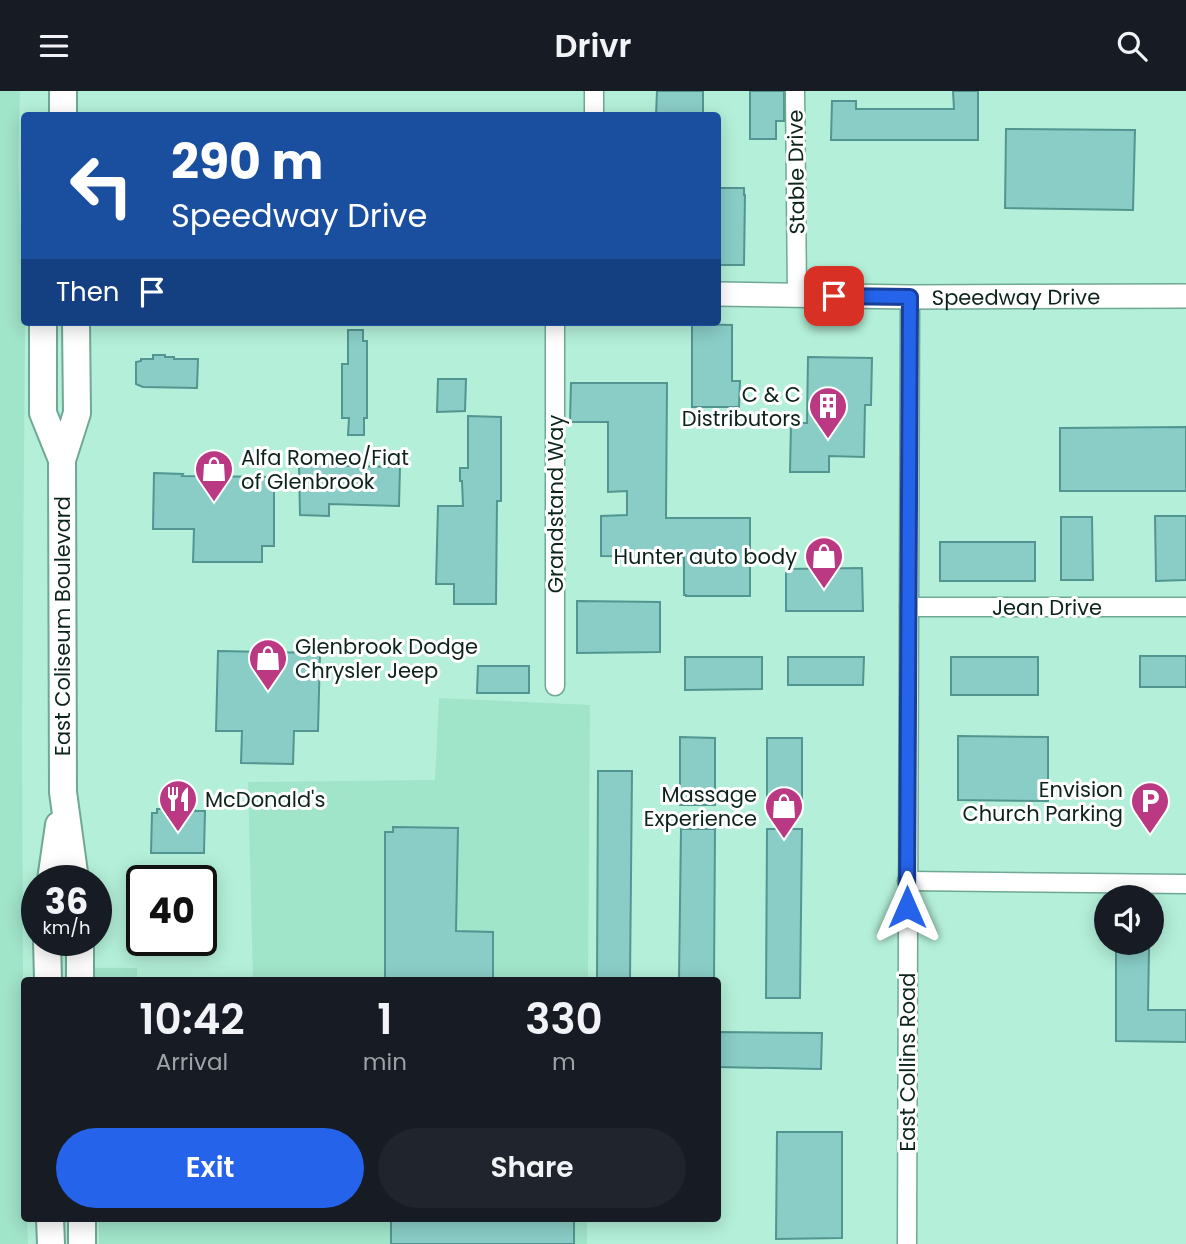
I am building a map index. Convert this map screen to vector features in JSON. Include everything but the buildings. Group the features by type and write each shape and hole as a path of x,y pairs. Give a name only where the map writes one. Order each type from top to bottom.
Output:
{"highway":[{"path":"63,91 63,112"},
{"name":"East Coliseum Boulevard","path":"43,326 43,413 61,460"},
{"name":"East Coliseum Boulevard","path":"73,865 63,793 61,460 77,413 76,326"},
{"name":"East Coliseum Boulevard","path":"53,865 63,793"},
{"path":"47,956 48,977"},
{"path":"80,956 80,977"},
{"path":"50,1222 51,1244"},
{"path":"82,1222 82,1244"}],"main road":[{"name":"Speedway Drive","path":"721,294 910,297 1186,296"}],"street":[{"path":"594,91 594,112"},
{"name":"Stable Drive","path":"795,91 797,296"},
{"name":"East Collins Road","path":"907,1244 910,297"},
{"name":"Grandstand Way","path":"555,326 555,686"},
{"name":"Jean Drive","path":"909,607 1186,607"},
{"path":"907,881 1186,884"}],"shaded area":[{"path":"0,91 20,91 18,165 21,326 25,326 21,1222 27,1222 28,1244 0,1244"},
{"path":"439,698 590,705 588,977 253,977 248,782 435,780"},
{"path":"94,968 137,968 137,977 94,977"},
{"path":"99,1222 587,1222 587,1244 99,1244"}],"place":[{"name":"C & C Distributors","path":"828,440"},
{"name":"Alfa Romeo/Fiat of Glenbrook","path":"214,503"},
{"name":"Hunter auto body","path":"824,590"},
{"name":"Glenbrook Dodge Chrysler Jeep","path":"268,692"},
{"name":"McDonald's","path":"178,833"},
{"name":"Envision Church Parking","path":"1150,835"},
{"name":"Massage Experience","path":"784,840"}],"route":[{"path":"834,296 910,297 907,907"}]}
